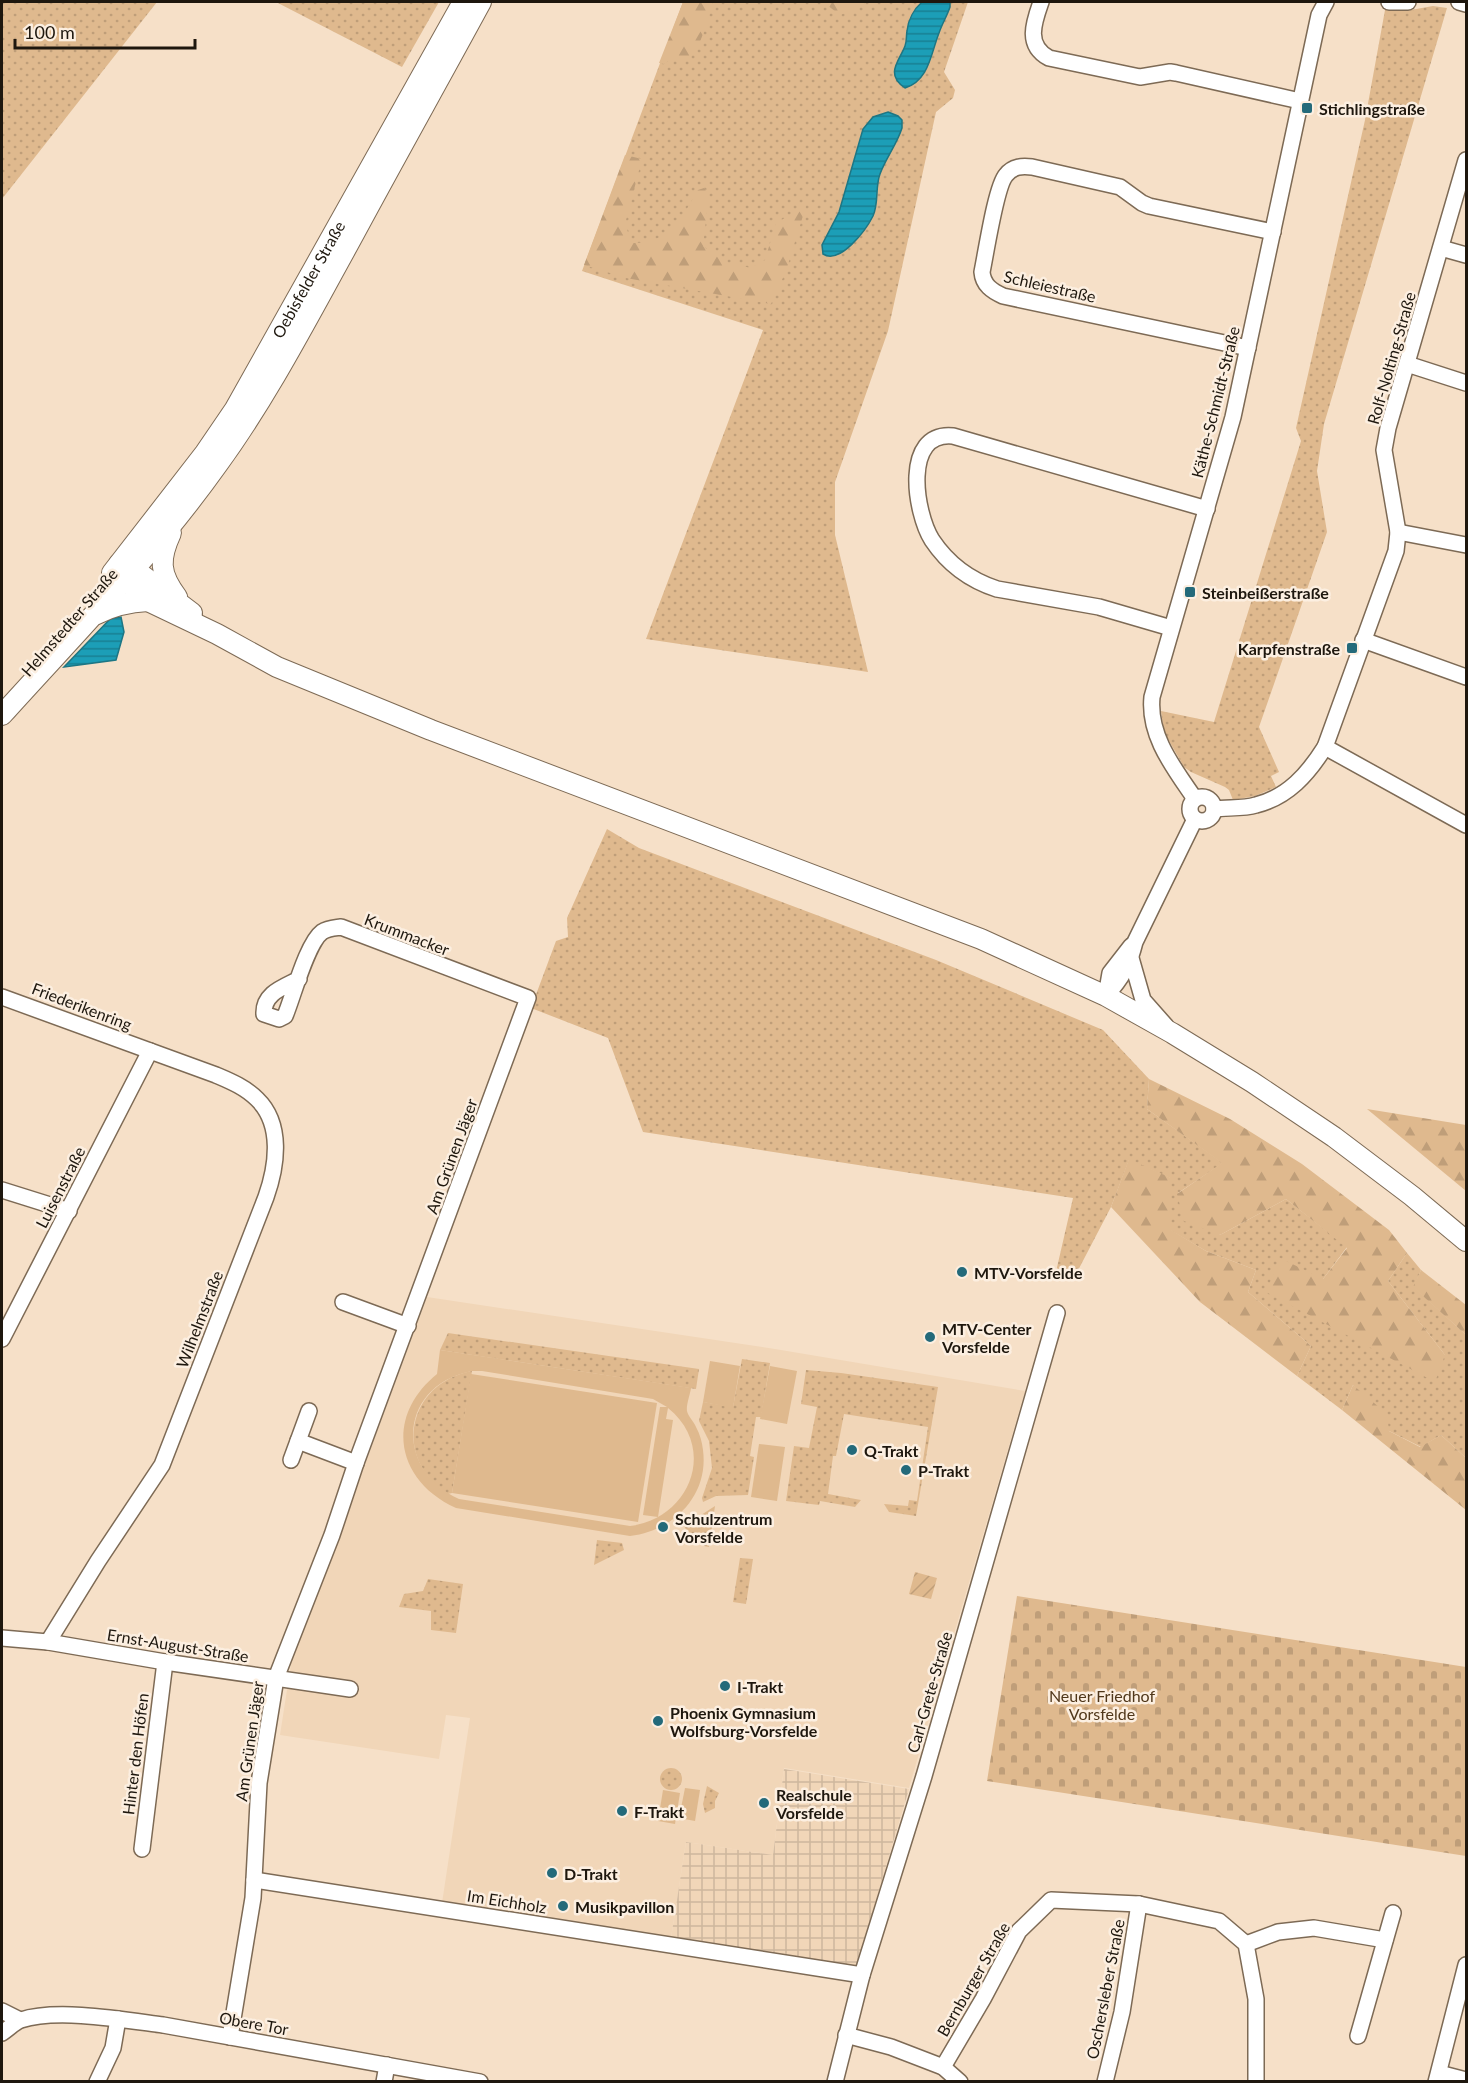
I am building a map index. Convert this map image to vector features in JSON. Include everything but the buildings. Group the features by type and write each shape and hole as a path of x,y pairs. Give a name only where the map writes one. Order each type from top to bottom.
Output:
{"main road":[{"name":"Oebisfelder Straße","path":"136,545 206,453 235,409 463,2"},
{"name":"Oebisfelder Straße","path":"177,519 219,462 279,369 481,2"},
{"name":"Helmstedter Straße","path":"2,700 177,519"},
{"path":"177,519 163,551 162,569 166,582 187,609"},
{"name":"Helmstedter Straße","path":"2,715 92,616 126,570 136,545"},
{"path":"126,570 139,594 148,601 217,634 277,667 354,700 981,939 1106,996 1252,1082 1334,1137 1467,1241"},
{"path":"126,570 187,609 217,634"},
{"path":"92,616 113,606 148,601"}],"street":[{"path":"1041,2 1034,22 1034,42 1037,49 1049,58 1140,78 1170,72 1176,73 1300,101"},
{"name":"Käthe-Schmidt-Straße","path":"1195,799 1156,735 1152,722 1152,697 1233,417 1319,15 1326,2"},
{"path":"1389,2 1408,2"},
{"path":"1459,2 1467,4"},
{"name":"Rolf-Nolting-Straße","path":"1195,819 1207,820 1214,809 1254,806 1294,787 1311,769 1325,747 1396,550 1398,532 1384,450 1388,428 1467,160"},
{"name":"Schleiestraße","path":"1248,348 993,292 985,282 982,272 1001,183 1011,170 1024,166 1032,167 1120,187 1149,206 1273,232"},
{"path":"1441,248 1467,255"},
{"path":"1407,364 1467,383"},
{"path":"1172,628 1100,606 997,590 962,572 942,553 925,526 916,486 923,450 929,440 935,437 953,436 1207,509"},
{"path":"1398,532 1467,545"},
{"path":"1363,640 1467,677"},
{"path":"1325,747 1467,825"},
{"path":"1106,996 1121,980 1135,942 1195,819 1191,816 1190,806 1195,799 1206,797 1214,809"},
{"name":"Krummacker","path":"299,979 312,944 322,933 331,928 340,927 528,998"},
{"path":"1106,996 1110,973 1135,942"},
{"path":"1131,958 1143,1000 1172,1033"},
{"name":"Friederikenring","path":"2,997 150,1051"},
{"name":"Am Grünen Jäger","path":"231,2037 253,1898 259,1783 276,1678 332,1535 356,1463 528,998"},
{"name":"Luisenstraße","path":"2,1340 150,1051"},
{"name":"Wilhelmstraße","path":"48,1642 98,1561 162,1465 273,1178 275,1137 270,1119 258,1099 240,1086 216,1075 150,1051"},
{"path":"2,1190 69,1211"},
{"path":"343,1302 408,1326"},
{"name":"Carl-Grete-Straße","path":"835,2082 862,1976 924,1776 1057,1313"},
{"path":"291,1460 309,1411"},
{"path":"298,1441 356,1463"},
{"name":"Ernst-August-Straße","path":"2,1638 48,1642 350,1689"},
{"name":"Hinter den Höfen","path":"142,1849 165,1662"},
{"name":"Im Eichholz","path":"254,1880 862,1976"},
{"name":"Bernburger Straße","path":"943,2067 1019,1931 1052,1900 1139,1904 1219,1921 1246,1944"},
{"name":"Oschersleber Straße","path":"1105,2082 1122,2012 1139,1904"},
{"path":"1358,2036 1393,1912"},
{"path":"1256,2082 1256,1999 1246,1944 1278,1932 1314,1928 1385,1940"},
{"path":"1467,1965 1437,2077 1467,2080"},
{"path":"2,2011 20,2020 2,2033"},
{"name":"Obere Tor","path":"20,2020 53,2015 118,2019 480,2082"},
{"path":"97,2082 113,2049 118,2019"},
{"path":"846,2035 891,2047 943,2067 960,2082"},
{"path":"384,2082 387,2065"}],"shaded area":[{"name":"Schulzentrum Vorsfelde","path":"427,1297 775,1349 1025,1391 909,1788 784,1768 773,1855 686,1842 671,1938 442,1903 470,1718 446,1715 439,1759 280,1735 291,1664"},
{"path":"784,1769 909,1789 856,1967 671,1938 686,1842 773,1855"}],"green space":[{"path":"2,2 157,2 2,199"},
{"path":"276,2 439,2 402,67"},
{"path":"683,2 968,2 944,72 955,90 953,98 936,112 888,331 835,482 835,535 868,672 646,639 763,330 582,271"},
{"path":"683,2 713,2 703,33 692,55 664,64 659,63"},
{"path":"826,2 866,2 840,15"},
{"path":"1433,6 1447,8 1324,424 1317,471 1327,532 1259,727 1279,772 1271,776 1276,787 1255,796 1233,800 1229,790 1225,787 1184,767 1164,732 1161,711 1214,722 1301,441 1296,428 1365,120 1385,10 1405,11"},
{"path":"625,155 642,159 625,224 632,243 656,239 665,234 686,211 698,190 704,188 709,194 703,246 724,262 751,268 765,260 776,223 806,206 786,271 771,304 626,278 584,265"},
{"path":"607,829 639,848 936,960 1103,1030 1149,1079 1147,1109 1223,1163 1178,1193 1220,1235 1286,1199 1347,1247 1323,1279 1445,1355 1388,1281 1407,1253 1421,1270 1414,1287 1466,1335 1466,1458 1441,1435 1421,1447 1389,1431 1353,1385 1342,1410 1297,1376 1311,1346 1248,1292 1256,1270 1206,1251 1170,1230 1170,1178 1129,1160 1111,1207 1073,1280 1055,1276 1073,1198 643,1132 608,1038 531,1008 556,941 568,937 567,918"},
{"path":"1149,1079 1230,1119 1302,1164 1389,1230 1407,1253 1388,1281 1445,1355 1435,1382 1266,1292 1280,1258 1323,1279 1347,1248 1286,1199 1220,1235 1184,1221 1177,1194 1222,1163 1147,1109"},
{"path":"1367,1109 1466,1125 1466,1191"},
{"path":"1129,1159 1171,1178 1171,1230 1206,1251 1256,1270 1248,1292 1311,1346 1297,1376 1200,1302 1111,1207"},
{"path":"1421,1270 1466,1305 1466,1335 1413,1287"},
{"path":"448,1333 699,1369 696,1389 440,1350"},
{"path":"440,1350 691,1388 687,1411 700,1435 703,1450 703,1467 694,1496 674,1519 646,1533 630,1536 456,1508 436,1496 420,1482 410,1465 404,1447 404,1428 409,1409 420,1391 437,1374","holes":["472,1371 653,1399 667,1407 660,1407 643,1515 657,1517 651,1521 630,1526 459,1499 438,1485 423,1468 415,1449 413,1429 418,1410 430,1393 448,1379","668,1408 683,1424 692,1442 694,1461 690,1479 682,1496 658,1516 673,1420 666,1419"]},
{"path":"742,1359 770,1363 761,1417 756,1417 750,1456 754,1457 748,1495 716,1496 703,1502 702,1498 712,1468 709,1441 699,1421 703,1402 733,1407"},
{"path":"710,1361 740,1366 733,1408 703,1402"},
{"path":"770,1366 797,1371 787,1424 760,1419"},
{"path":"806,1370 938,1387 916,1516 889,1512 884,1504 908,1506 909,1500 917,1501 928,1427 844,1414 836,1456 833,1456 828,1494 861,1500 855,1507 820,1501 819,1505 786,1501 794,1446 809,1448 817,1407 801,1404"},
{"path":"472,1371 452,1493 448,1494 430,1479 419,1462 414,1443 415,1424 421,1406 433,1390 450,1378"},
{"path":"471,1374 657,1403 638,1522 452,1493"},
{"path":"1353,1385 1387,1414 1389,1431 1420,1447 1441,1435 1466,1458 1466,1510 1342,1410"},
{"path":"759,1444 785,1447 777,1501 751,1497"},
{"path":"715,1506 709,1547 704,1546 705,1537 688,1533 684,1526"},
{"path":"597,1540 622,1543 624,1550 594,1565"},
{"path":"740,1558 753,1559 746,1604 733,1602"},
{"path":"915,1572 937,1578 931,1599 909,1594"},
{"path":"428,1579 463,1584 456,1633 431,1630 431,1611 399,1607 404,1594 423,1591"},
{"name":"Neuer Friedhof Vorsfelde","path":"1017,1596 1466,1667 1466,1856 987,1781"},
{"path":"671,1768 679,1771 682,1779 679,1787 671,1790 663,1787 660,1779 663,1771"},
{"path":"707,1786 719,1793 715,1801 715,1808 705,1813 703,1804"},
{"path":"685,1788 700,1790 695,1821 679,1818"},
{"path":"663,1790 680,1793 675,1824 658,1821"}],"water":[{"path":"922,2 950,2 950,7 924,73 913,84 905,88 895,78 894,72 906,44 910,19"},
{"path":"888,112 902,120 902,128 880,174 873,216 859,237 844,251 830,256 823,254 822,245 839,212 863,129 873,117"},
{"path":"121,617 124,632 116,660 64,667 111,618"}],"place":[{"name":"Stichlingstraße","path":"1307,108"},
{"name":"Steinbeißerstraße","path":"1190,592"},
{"name":"Karpfenstraße","path":"1352,648"},
{"name":"MTV-Vorsfelde","path":"962,1272"},
{"name":"MTV-Center Vorsfelde","path":"930,1337"},
{"name":"Q-Trakt","path":"852,1450"},
{"name":"P-Trakt","path":"906,1470"},
{"name":"Schulzentrum Vorsfelde","path":"663,1527"},
{"name":"I-Trakt","path":"725,1686"},
{"name":"Phoenix Gymnasium Wolfsburg-Vorsfelde","path":"658,1721"},
{"name":"Realschule Vorsfelde","path":"764,1803"},
{"name":"F-Trakt","path":"622,1811"},
{"name":"D-Trakt","path":"552,1873"},
{"name":"Musikpavillon","path":"563,1906"}]}
